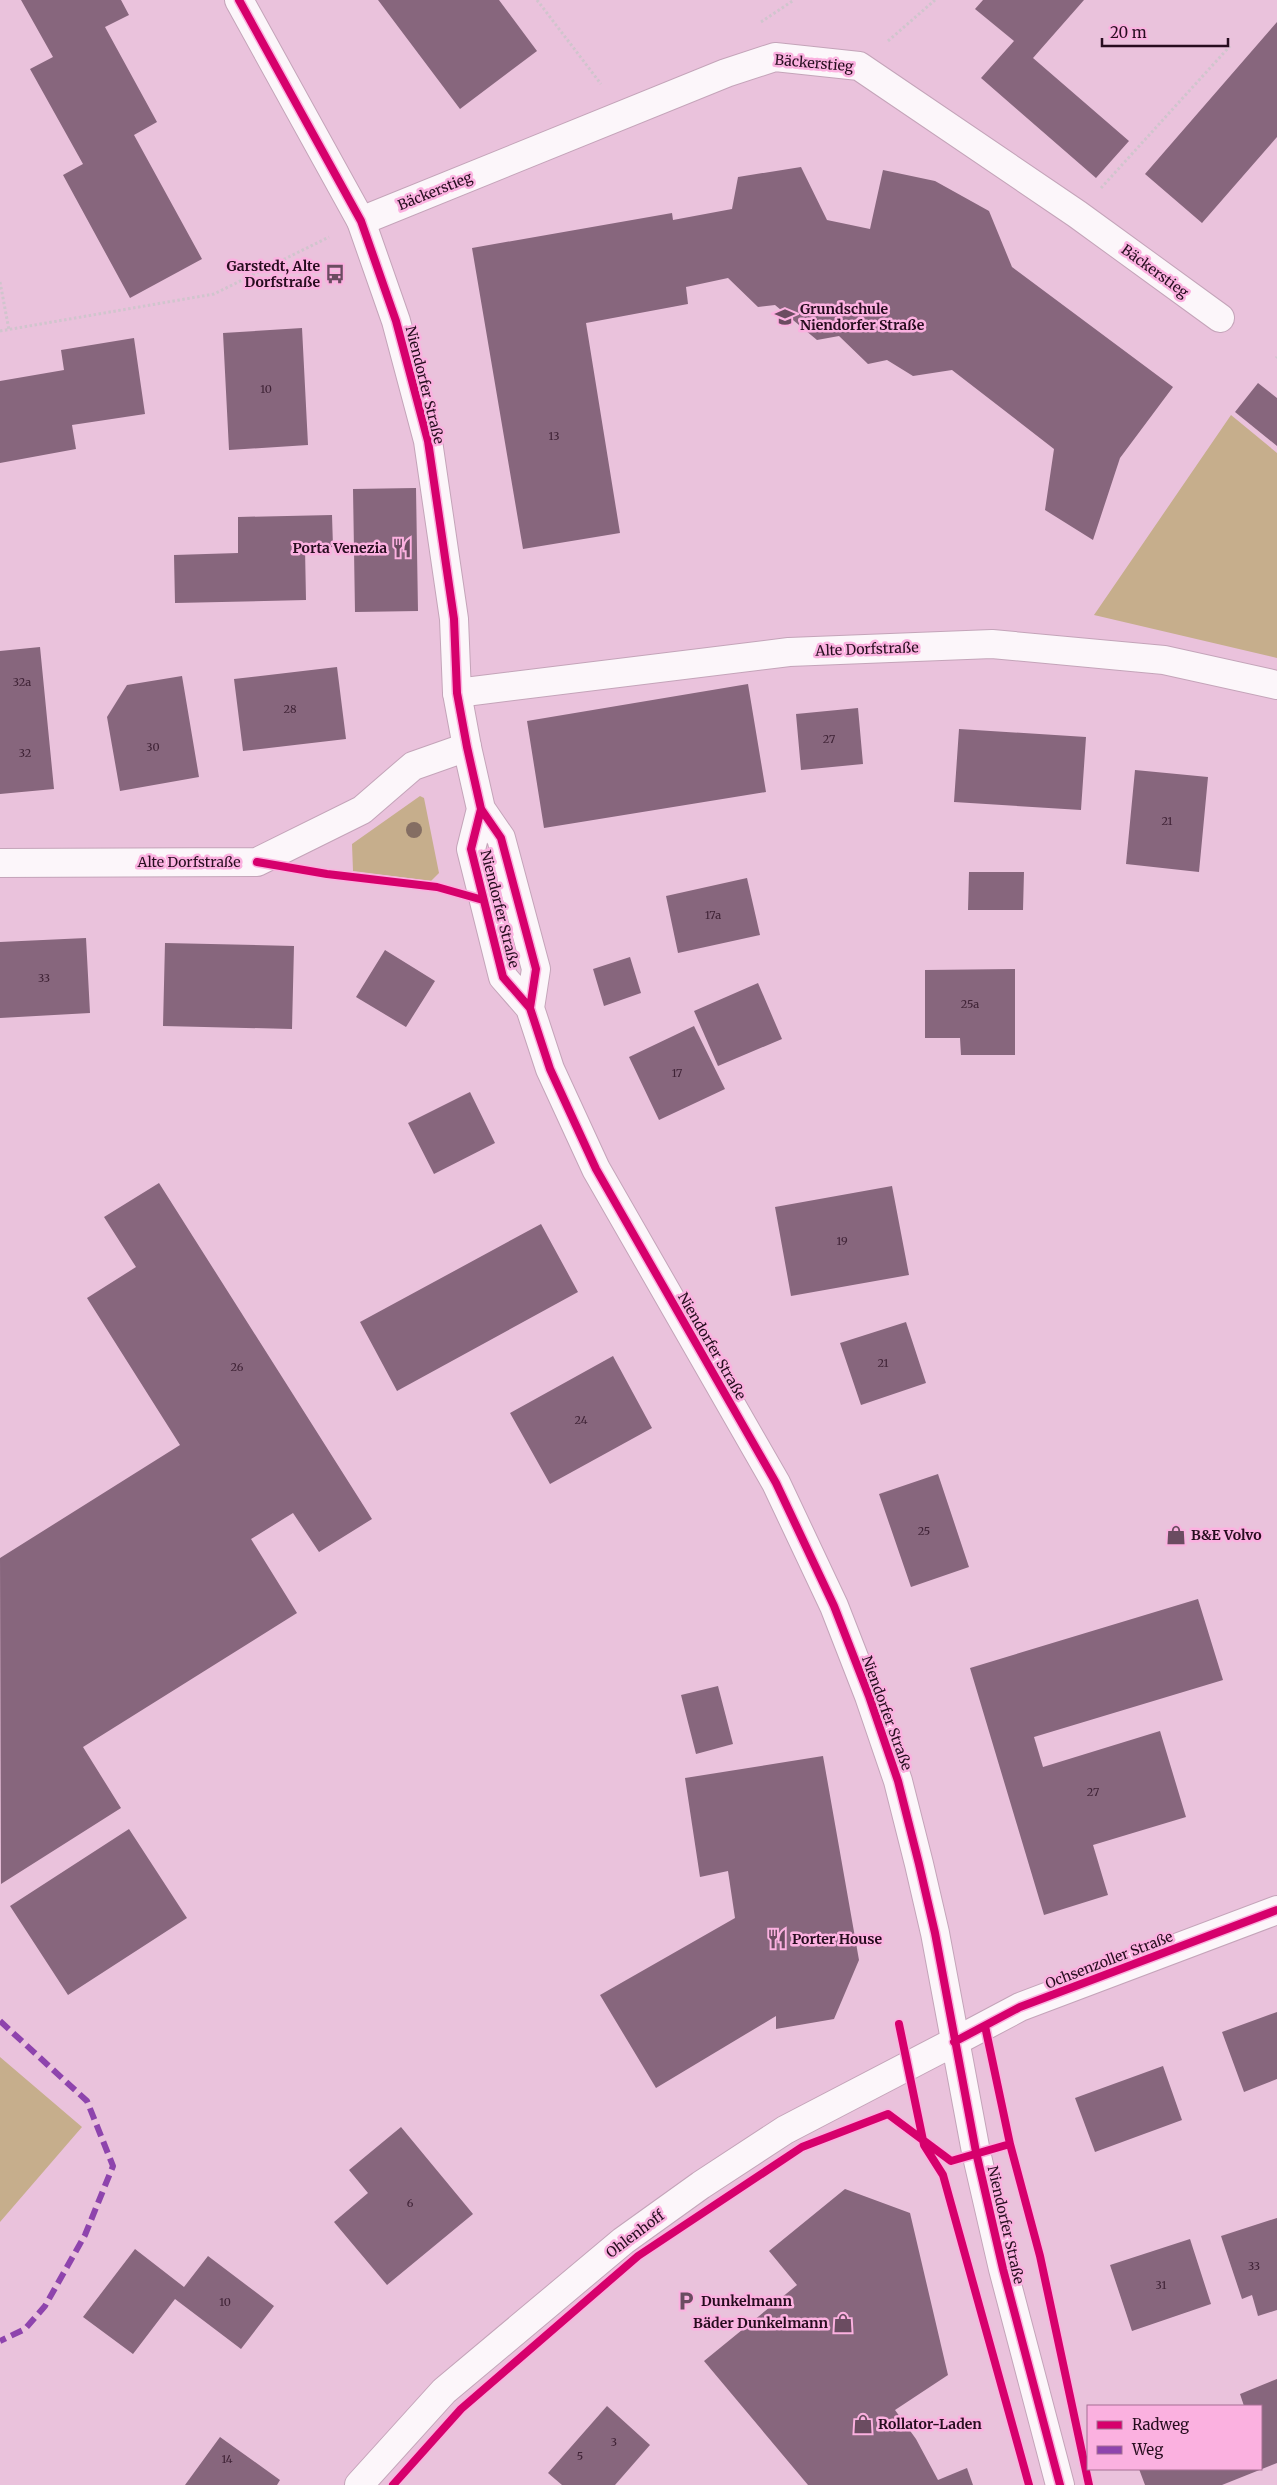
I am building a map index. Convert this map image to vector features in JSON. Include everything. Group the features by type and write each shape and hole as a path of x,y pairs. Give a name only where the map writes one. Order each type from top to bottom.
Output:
{"main road":[{"name":"Niendorfer Straße","path":"239,0 361,221 396,321 428,441 454,619 457,693 467,747 481,808 501,838 536,969 530,1008 550,1069 596,1168 776,1483 834,1606 870,1696 898,1781 935,1933 954,2042 1000,2259 1060,2485"},
{"name":"Bäckerstieg","path":"361,221 726,74 775,57 859,66 1077,214 1220,318"},
{"name":"Alte Dorfstraße","path":"457,693 789,652 992,644 1164,660 1277,685"},
{"name":"Alte Dorfstraße","path":"0,864 257,862 362,810 413,766 467,747"},
{"name":"Ochsenzoller Straße","path":"954,2042 1020,2007 1277,1910"},
{"name":"Ohlenhoff","path":"359,2485 444,2391 623,2241 701,2184 785,2130 954,2042"}],"path":[{"path":"536,0 624,115"},
{"path":"859,66 935,0"},
{"path":"1077,214 1230,46"},
{"path":"0,331 214,294 361,221"},
{"path":"0,282 9,330"}],"shaded area":[{"path":"1231,415 1277,453 1277,658 1094,615"},
{"path":"420,796 424,798 439,873 431,881 353,871 352,844"},
{"path":"0,2057 82,2127 0,2222"}],"building":[{"path":"21,0 121,0 129,15 105,27 157,122 134,135 202,259 130,298 63,175 83,164 30,69 53,57"},
{"path":"378,0 499,0 537,51 460,109"},
{"path":"983,0 1084,0 1033,58 1129,141 1096,178 981,78 1014,41 975,9"},
{"path":"1277,22 1277,137 1202,223 1145,174"},
{"path":"801,167 827,220 870,229 883,170 935,181 989,211 1012,267 1173,387 1120,458 1093,540 1045,510 1054,449 952,370 913,376 887,360 868,364 839,336 817,340 775,305 758,307 728,278 686,287 688,304 586,323 620,533 523,549 472,248 672,213 673,220 732,209 738,177"},
{"path":"302,328 308,445 229,450 223,333"},
{"path":"134,338 145,414 72,425 76,449 0,463 0,381 64,370 61,350"},
{"path":"1258,383 1277,398 1277,446 1235,412"},
{"path":"416,488 418,611 355,612 353,489"},
{"path":"332,515 333,547 305,548 306,600 175,603 174,555 238,553 238,517"},
{"path":"40,647 54,789 0,794 0,651"},
{"path":"337,667 346,739 243,751 234,679"},
{"path":"182,676 199,777 120,791 107,717 127,685"},
{"path":"748,684 766,792 544,828 527,721"},
{"path":"858,708 863,764 801,770 796,714"},
{"path":"959,729 1086,737 1081,810 954,802"},
{"path":"1135,770 1208,777 1199,872 1126,864"},
{"path":"969,872 1024,872 1023,910 968,910"},
{"path":"747,878 760,935 678,953 666,896"},
{"path":"86,938 90,1013 0,1018 0,942"},
{"path":"165,943 294,946 292,1029 163,1026"},
{"path":"385,950 435,981 406,1027 356,997"},
{"path":"630,957 641,993 604,1006 593,969"},
{"path":"1015,969 1015,1055 961,1055 960,1038 925,1038 925,970"},
{"path":"758,983 782,1039 718,1066 694,1011"},
{"path":"694,1026 725,1089 659,1120 629,1057"},
{"path":"470,1092 495,1143 434,1174 408,1123"},
{"path":"159,1183 372,1519 319,1552 293,1513 251,1539 297,1613 83,1747 121,1808 1,1884 0,1558 180,1445 87,1298 136,1267 104,1217"},
{"path":"892,1186 909,1275 791,1296 775,1207"},
{"path":"541,1224 578,1292 397,1391 360,1322"},
{"path":"906,1322 926,1383 861,1405 840,1343"},
{"path":"613,1356 652,1428 550,1484 510,1413"},
{"path":"938,1474 969,1567 911,1587 879,1494"},
{"path":"1198,1599 1223,1680 1034,1737 1043,1767 1160,1731 1186,1817 1093,1845 1108,1895 1044,1915 970,1668"},
{"path":"718,1686 733,1744 696,1754 681,1695"},
{"name":"Porter House","path":"823,1756 859,1960 834,2019 776,2029 776,2016 656,2088 600,1995 735,1918 728,1871 700,1877 685,1778"},
{"path":"129,1829 187,1918 68,1995 10,1906"},
{"path":"1277,2012 1277,2079 1244,2092 1222,2032"},
{"path":"1163,2066 1182,2120 1095,2152 1075,2098"},
{"path":"401,2127 473,2214 387,2285 334,2222 368,2193 349,2170"},
{"name":"Bäder Dunkelmann","path":"845,2189 910,2213 948,2375 895,2410 916,2439 938,2480 967,2468 973,2485 808,2485 704,2361 797,2285 769,2251"},
{"path":"1277,2218 1277,2310 1258,2316 1252,2295 1242,2299 1221,2236"},
{"path":"1190,2239 1211,2304 1132,2331 1110,2265"},
{"path":"135,2249 184,2287 208,2256 274,2306 241,2349 175,2299 133,2354 83,2317"},
{"path":"1277,2379 1277,2463 1262,2469 1262,2405 1244,2405 1240,2394"},
{"path":"607,2406 650,2445 615,2485 562,2485 548,2473"},
{"path":"220,2437 280,2480 277,2485 185,2485"},
{"path":"1139,2470 1260,2470 1222,2485 1145,2485"}],"marked path":[{"path":"0,2021 87,2101 113,2166 85,2235 45,2306 25,2329 0,2341"}],"cycle path":[{"path":"239,0 361,221 396,321 428,441 454,619 457,693 467,747 481,809 501,838 536,969 530,1008"},
{"path":"481,809 471,849 503,977 530,1008 550,1069 596,1169 776,1483 834,1606 869,1696 898,1781 919,1864 935,1933 976,2152 1003,2269 1060,2485"},
{"path":"257,862 327,874 437,887 483,900"},
{"path":"954,2042 1020,2007 1277,1910"},
{"path":"899,2024 924,2145 943,2175 1029,2485"},
{"path":"985,2026 1010,2144 1040,2256 1089,2485"},
{"path":"393,2485 461,2409 638,2256 802,2147 888,2114 951,2161 1010,2144"}],"place":[{"name":"Garstedt, Alte Dorfstraße","path":"335,274"},
{"name":"Grundschule Niendorfer Straße","path":"785,317"},
{"name":"Porta Venezia","path":"402,548"},
{"name":"B&E Volvo","path":"1176,1535"},
{"name":"Porter House","path":"777,1939"},
{"name":"Dunkelmann","path":"686,2301"},
{"name":"Bäder Dunkelmann","path":"843,2323"},
{"name":"Rollator-Laden","path":"863,2424"}]}
